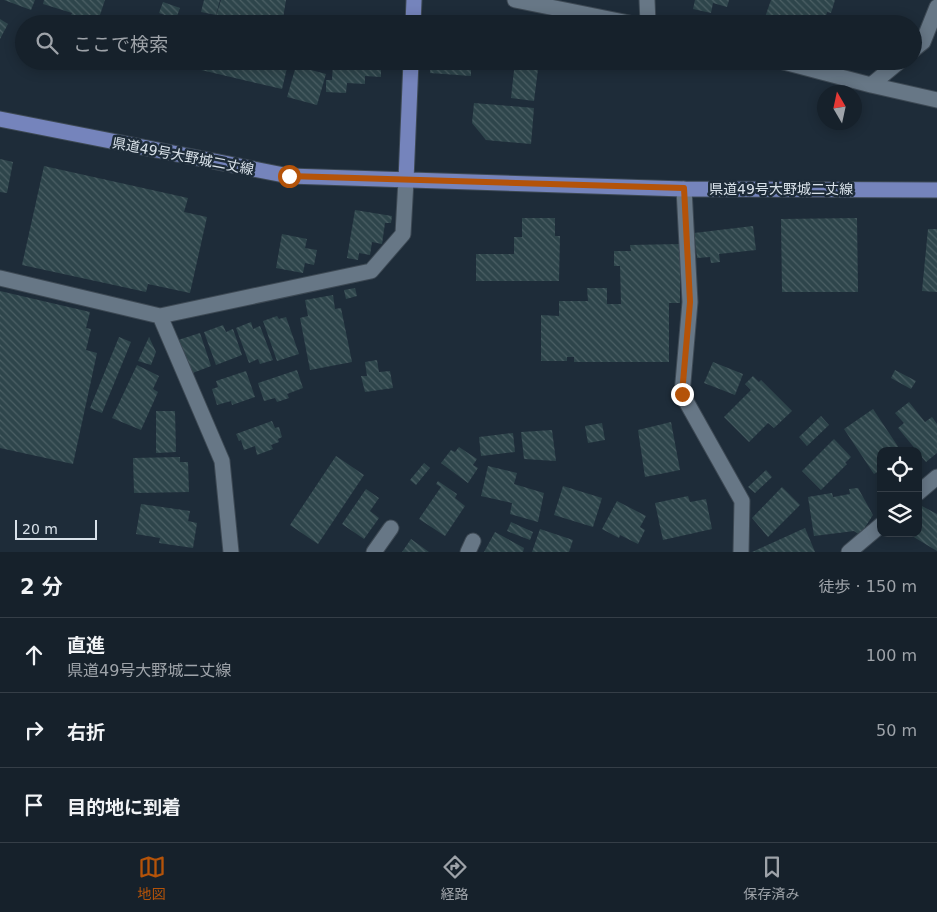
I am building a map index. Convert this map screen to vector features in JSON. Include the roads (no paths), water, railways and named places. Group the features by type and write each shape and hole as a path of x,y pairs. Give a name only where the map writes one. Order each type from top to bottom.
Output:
{"main road":[{"path":"413,15 414,0"},
{"path":"406,180 411,70"},
{"name":"県道49号大野城二丈線","path":"0,120 289,176 684,188 937,190"}],"street":[{"path":"515,0 589,15"},
{"path":"647,0 648,15"},
{"path":"922,43 937,7"},
{"path":"814,70 937,100"},
{"path":"871,85 889,70"},
{"path":"0,278 160,316 371,271 404,234 406,180"},
{"path":"684,188 690,302 682,394 742,501 741,552"},
{"path":"160,316 222,461 231,552"},
{"path":"919,492 937,477"},
{"path":"374,552 391,528"},
{"path":"849,552 877,528"}]}
